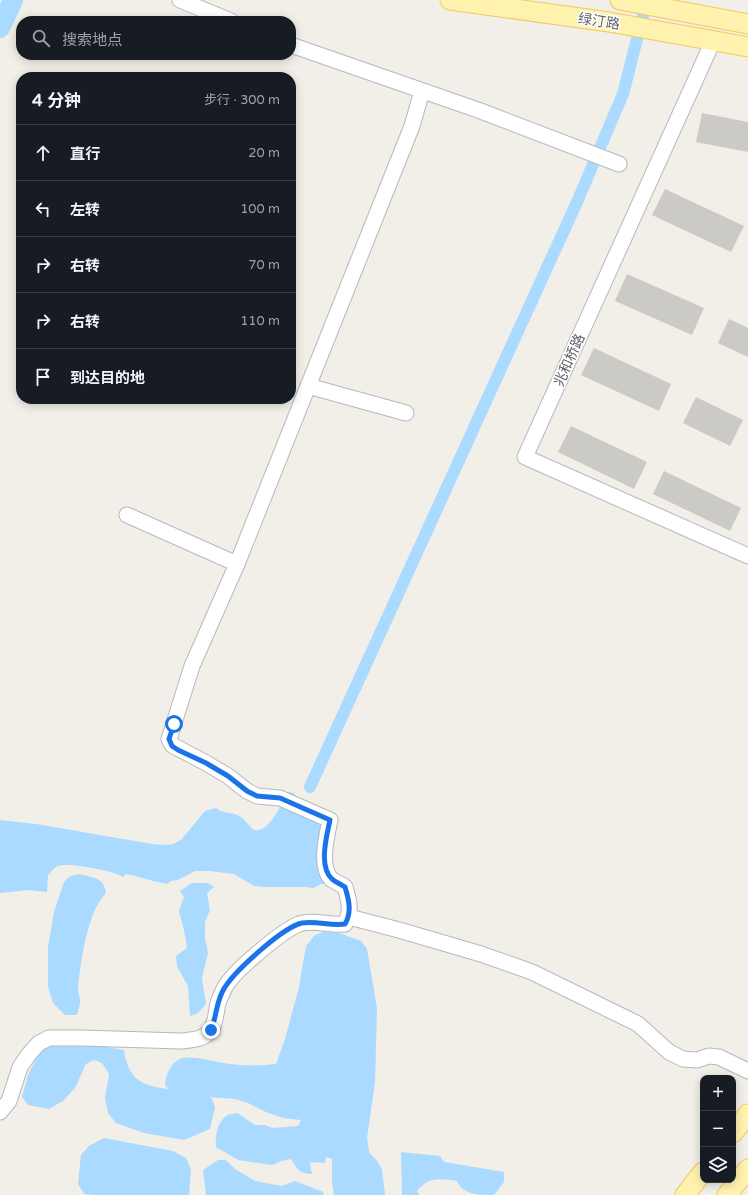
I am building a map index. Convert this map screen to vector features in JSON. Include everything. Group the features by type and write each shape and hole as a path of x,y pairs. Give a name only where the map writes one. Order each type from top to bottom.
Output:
{"main road":[{"name":"绿汀路","path":"450,0 608,22 748,47"},
{"name":"绿汀路","path":"621,0 748,24"},
{"path":"736,1130 748,1114"},
{"path":"727,1195 748,1169"},
{"path":"684,1195 700,1176"}],"street":[{"path":"180,0 219,16"},
{"name":"兆和桥路","path":"713,40 525,457 748,556"},
{"path":"296,47 478,110 619,164"},
{"path":"0,1112 9,1101 20,1067 39,1043 49,1038 181,1041 196,1040 205,1036 211,1030 215,1020 218,1002 225,987 243,966 268,945 288,930 300,924 313,922 338,925 345,924 349,917 349,900 345,887 332,879 327,871 325,863 325,844 330,820 280,798 257,796 247,791 217,770 172,746 169,739 192,666 237,564 412,126 422,91"},
{"path":"308,386 406,413"},
{"path":"127,515 237,564"},
{"path":"349,917 474,952 532,972 638,1024 669,1052 683,1059 697,1060 709,1056 719,1056 748,1071"}],"water":[{"path":"287,792 294,793 301,809 321,820 328,884 321,884 313,888 254,886 234,874 195,871 178,880 171,881 168,884 126,874 123,877 111,872 91,868 63,865 54,868 48,875 47,892 28,890 0,893 0,820 36,824 165,845 173,844 181,840 205,811 216,808 223,812 238,815 252,829 257,830 263,828 268,825 276,814"},
{"path":"80,874 100,881 105,888 106,893 99,901 94,912 86,938 81,964 78,990 80,1005 77,1015 65,1015 53,1003 48,987 48,947 54,912 64,882 70,876"},
{"path":"192,883 208,883 214,887 207,893 210,910 205,922 205,938 208,953 202,978 206,1004 198,1013 190,1016 188,986 177,966 176,956 187,948 179,911 184,897 180,891"},
{"path":"323,932 339,933 361,941 367,949 377,1008 375,1082 367,1138 369,1152 382,1169 385,1195 334,1195 332,1182 332,1159 326,1157 325,1163 310,1162 312,1174 308,1174 299,1170 291,1159 272,1165 238,1160 216,1147 216,1134 219,1125 224,1117 229,1115 237,1113 255,1125 265,1125 272,1128 298,1126 301,1120 283,1118 235,1099 209,1097 212,1099 215,1107 210,1129 184,1140 144,1133 116,1123 108,1113 105,1098 109,1074 102,1063 94,1060 86,1064 75,1088 63,1101 49,1109 28,1105 22,1097 28,1075 39,1053 55,1038 124,1050 129,1068 133,1074 144,1083 159,1088 169,1089 165,1085 168,1072 175,1062 183,1058 197,1058 243,1065 276,1064 285,1039 299,987 306,946 315,935"},
{"path":"104,1138 173,1151 186,1158 191,1169 189,1195 84,1194 78,1184 81,1155 89,1146"},
{"path":"401,1152 440,1156 444,1162 504,1172 504,1182 494,1195 483,1195 467,1192 457,1181 440,1179 430,1181 421,1186 417,1191 419,1195 402,1195"},
{"path":"218,1160 226,1160 235,1169 255,1181 282,1186 295,1181 323,1192 324,1195 206,1195 203,1170"}],"building":[{"path":"702,113 748,122 748,152 696,142"},
{"path":"665,189 744,226 731,252 652,215"},
{"path":"627,274 704,308 692,335 615,301"},
{"path":"729,319 748,328 748,357 718,343"},
{"path":"594,348 671,384 659,411 581,375"},
{"path":"696,397 743,420 730,446 683,423"},
{"path":"571,426 647,462 634,489 558,452"},
{"path":"664,471 741,508 730,531 653,494"}],"waterway":[{"path":"0,28 13,0"},
{"path":"310,787 577,202 623,94 647,0"}],"route":[{"path":"174,724 169,739 172,746 178,750 206,763 228,776 247,791 257,796 280,798 330,820 325,844 325,863 327,871 332,879 345,887 349,900 349,917 345,924 338,925 313,922 300,924 288,930 243,966 225,987 218,1002 215,1020 211,1030"}]}
